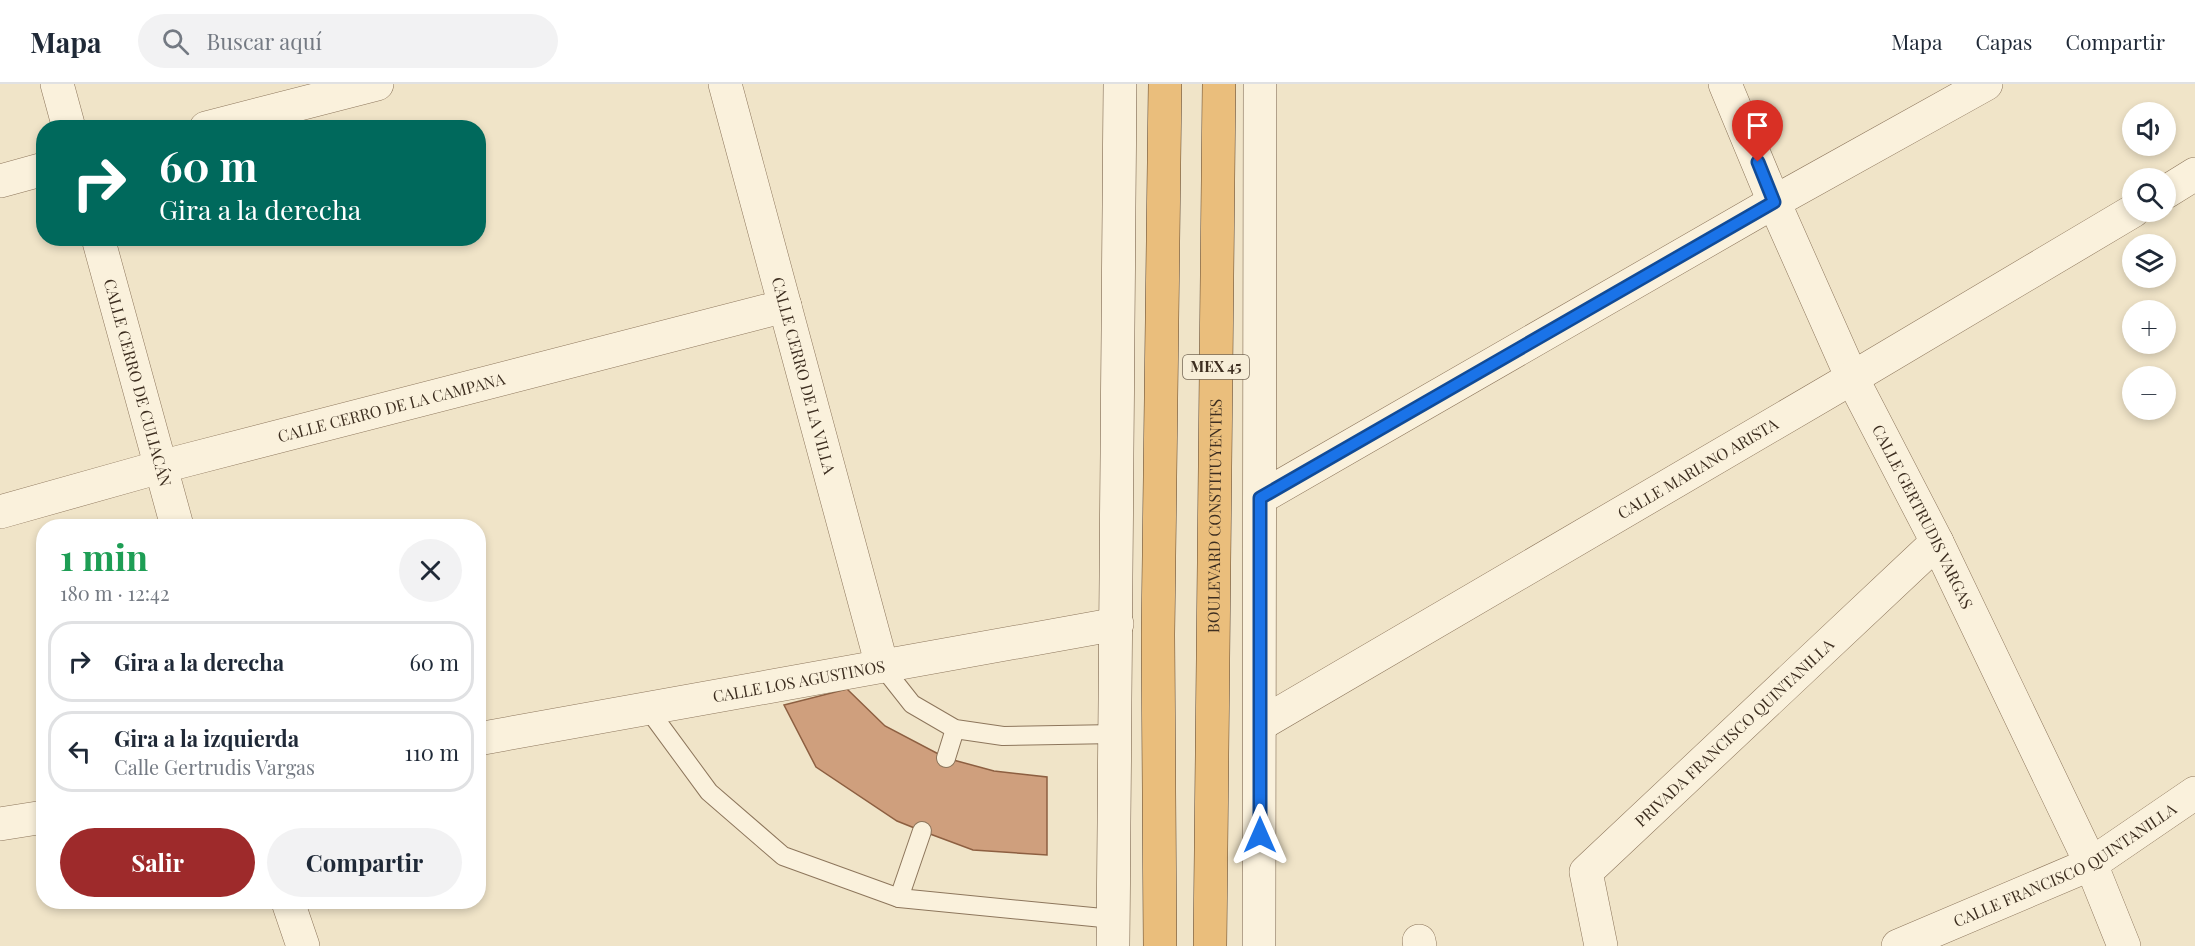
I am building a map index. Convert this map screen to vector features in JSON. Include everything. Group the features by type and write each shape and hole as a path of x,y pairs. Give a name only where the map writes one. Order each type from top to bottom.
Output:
{"highway":[{"name":"MEX 45","path":"1160,946 1158,635 1165,84"},
{"name":"BOULEVARD CONSTITUYENTES","path":"1210,946 1220,84"}],"street":[{"path":"57,84 67,120"},
{"path":"237,120 377,84"},
{"name":"CALLE CERRO DE LA VILLA","path":"725,84 882,666"},
{"path":"1113,932 1120,84"},
{"path":"1259,946 1260,84"},
{"name":"CALLE GERTRUDIS VARGAS","path":"1725,84 1774,202 1852,378 1937,542 2091,864 2124,946"},
{"path":"1260,498 1774,202 1986,84"},
{"path":"0,181 36,172"},
{"path":"2176,186 2195,174"},
{"name":"CALLE MARIANO ARISTA","path":"1261,724 2122,218"},
{"name":"CALLE CERRO DE CULIACÁN","path":"101,246 175,519"},
{"name":"CALLE CERRO DE LA CAMPANA","path":"0,512 160,467 785,306"},
{"name":"PRIVADA FRANCISCO QUINTANILLA","path":"1601,946 1586,872 1937,542"},
{"name":"CALLE LOS AGUSTINOS","path":"486,738 1117,624"},
{"name":"CALLE FRANCISCO QUINTANILLA","path":"1898,946 2091,864 2195,793"},
{"path":"0,824 36,818"},
{"path":"290,909 303,946"}],"lane":[{"path":"882,666 912,704 955,729 1003,736 1116,734"},
{"path":"648,708 709,792 783,856 899,898 1113,932"},
{"path":"946,758 955,729"},
{"path":"899,898 922,831"}],"building":[{"path":"847,689 885,726 946,758 994,771 1047,777 1047,855 973,850 922,831 897,821 816,767 784,705"}],"route":[{"path":"1260,835 1260,498 1774,202 1758,162"}]}
